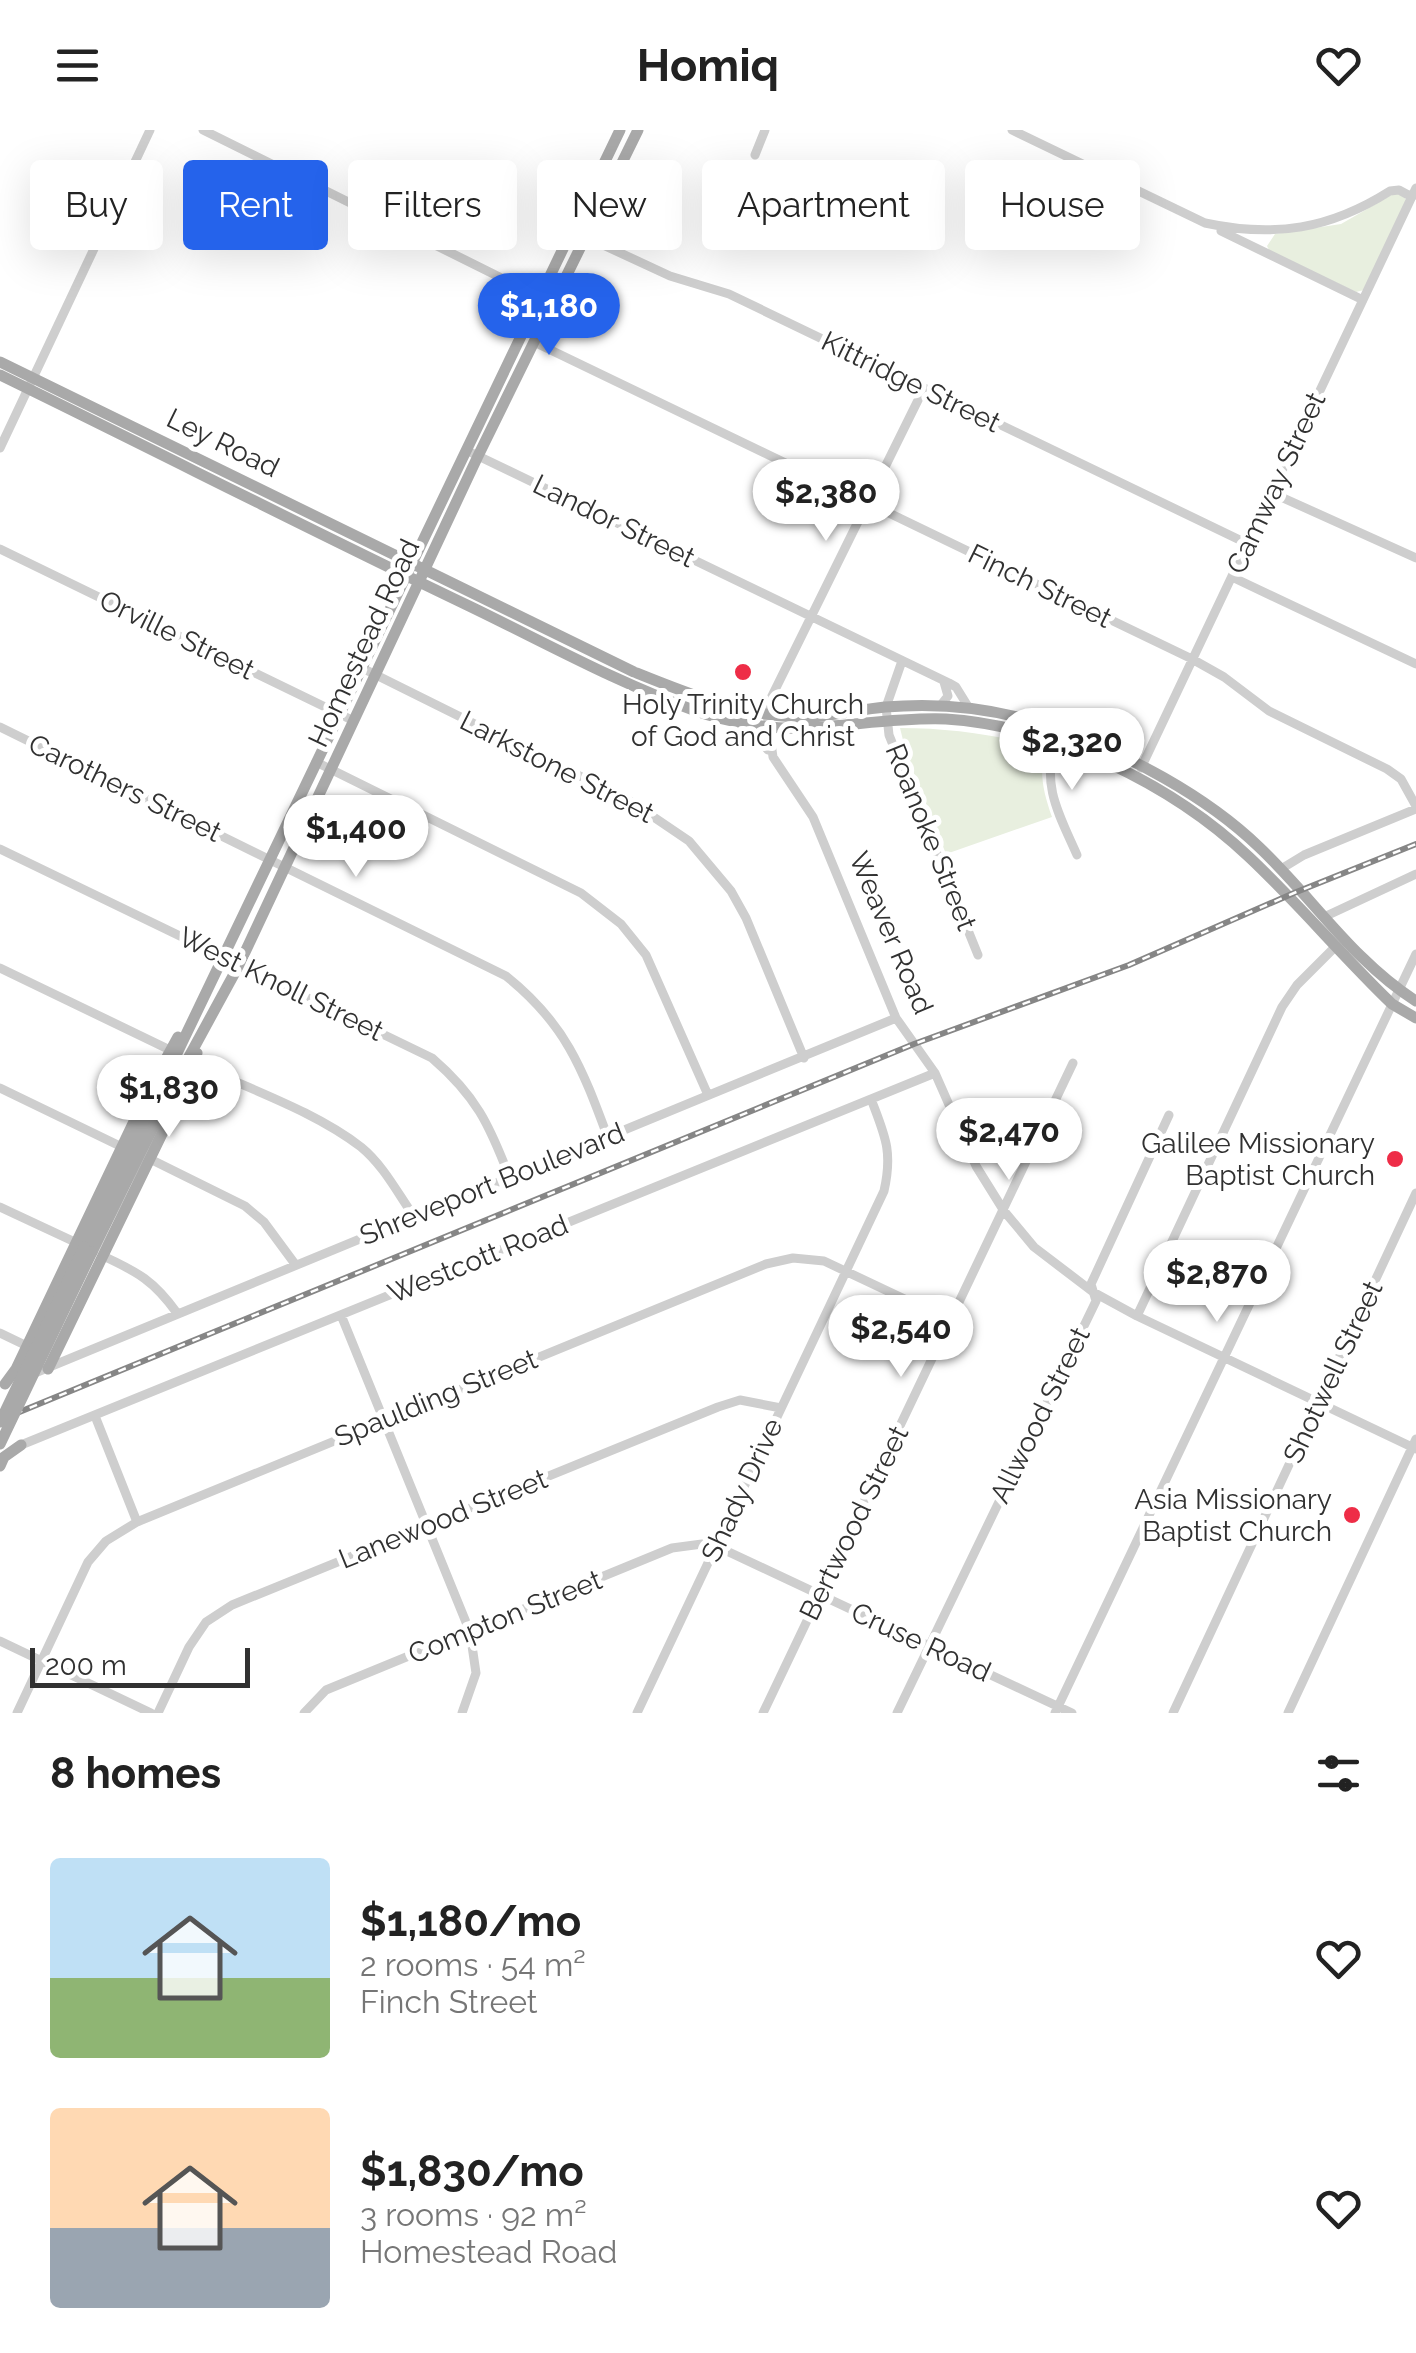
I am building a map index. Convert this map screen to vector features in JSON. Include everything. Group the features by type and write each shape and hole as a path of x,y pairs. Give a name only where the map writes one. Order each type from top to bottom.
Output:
{"main road":[{"name":"Homestead Road","path":"606,160 620,130"},
{"name":"Homestead Road","path":"624,160 638,130"},
{"name":"Homestead Road","path":"0,1422 286,868 425,569 472,453 564,250"},
{"name":"Homestead Road","path":"1,1452 222,956 412,563 556,304 581,250"},
{"name":"Ley Road","path":"0,362 31,383 272,502 419,582"},
{"name":"Ley Road","path":"0,375 31,383"},
{"name":"Ley Road","path":"272,502 425,569"},
{"path":"425,569 695,710 729,719 940,706 1005,713 1056,735 1211,808 1257,844 1324,917 1398,990 1416,1001"},
{"path":"419,582 603,664 800,729 952,720 1056,735"},
{"path":"1139,772 1249,856 1334,948 1392,1004 1416,1018"},
{"path":"48,1369 66,1333 122,1147 170,1050 199,1004"},
{"path":"2,1385 18,1374 26,1346 150,1159 212,1012"},
{"path":"1,1452 21,1445"}],"street":[{"path":"0,448 150,130"},
{"path":"203,130 556,304"},
{"path":"755,155 764,130"},
{"path":"1012,130 1363,300"},
{"path":"1206,223 1267,231 1336,220 1390,191 1414,192"},
{"name":"Camway Street","path":"1139,772 1414,192"},
{"path":"1263,251 1267,231"},
{"name":"Kittridge Street","path":"613,250 670,276 729,294 1246,543"},
{"name":"Finch Street","path":"534,342 1224,676 1269,711 1402,779 1416,807"},
{"path":"767,719 771,698 924,388"},
{"name":"Landor Street","path":"472,453 956,687 969,708"},
{"path":"1270,492 1416,558"},
{"name":"Orville Street","path":"0,549 354,721"},
{"path":"1232,577 1416,664"},
{"name":"Roanoke Street","path":"902,661 886,707 889,735 978,955"},
{"name":"Larkstone Street","path":"362,668 630,800 689,841 721,877 746,918 804,1058"},
{"path":"940,706 948,696 944,682"},
{"path":"729,719 756,736 773,756"},
{"name":"Weaver Road","path":"767,719 773,756 813,816 896,1018 935,1074 976,1166 1004,1211 1034,1246 1093,1292 1137,1316 1415,1445"},
{"name":"Carothers Street","path":"0,726 483,962 532,997 560,1030 584,1076 608,1138"},
{"path":"1056,735 1048,764 1049,790 1076,856"},
{"path":"316,762 581,893 621,924 646,955 708,1095"},
{"path":"1281,869 1304,855 1416,807"},
{"name":"West Knoll Street","path":"0,849 432,1058 472,1096 492,1131 509,1176"},
{"path":"1324,917 1416,874"},
{"path":"1137,1316 1282,1007 1296,984 1334,948"},
{"path":"1057,1710 1416,954"},
{"path":"0,968 170,1050"},
{"name":"Shreveport Boulevard","path":"18,1374 48,1369 896,1018"},
{"path":"194,1062 320,1122 362,1148 413,1215"},
{"name":"Bertwood Street","path":"763,1713 1074,1063"},
{"name":"Westcott Road","path":"21,1445 935,1074"},
{"path":"0,1088 122,1147"},
{"name":"Shady Drive","path":"637,1713 884,1191 890,1166 886,1140 871,1099"},
{"name":"Allwood Street","path":"897,1713 1096,1301 1091,1284 1169,1115"},
{"path":"150,1159 245,1206 264,1222 295,1264"},
{"name":"Shotwell Street","path":"1173,1713 1416,1193"},
{"path":"0,1206 144,1275 177,1313"},
{"name":"Spaulding Street","path":"16,1713 88,1562 106,1540 136,1522 766,1264 793,1258 824,1261 951,1321"},
{"path":"341,1314 470,1632 476,1673 462,1713"},
{"path":"0,1333 26,1346"},
{"path":"66,1333 71,1344 88,1350"},
{"name":"Lanewood Street","path":"154,1713 206,1622 232,1605 740,1400 781,1408"},
{"path":"95,1416 136,1522"},
{"path":"1288,1713 1415,1445"},
{"name":"Cruse Road","path":"716,1546 1057,1710 1072,1713"},
{"name":"Compton Street","path":"304,1713 326,1690 672,1548 716,1546"},
{"path":"0,1641 154,1713"}],"green space":[{"path":"1395,193 1407,202 1364,290 1356,292 1270,252 1267,246 1275,234 1341,224"},
{"path":"900,728 973,733 1045,747 1043,782 1052,817 946,854 907,756"}],"railway":[{"path":"0,1420 914,1044 1129,965 1416,844"}],"place":[{"name":"Holy Trinity Church of God and Christ","path":"743,672"},
{"name":"Galilee Missionary Baptist Church","path":"1395,1159"},
{"name":"Asia Missionary Baptist Church","path":"1352,1515"}]}
